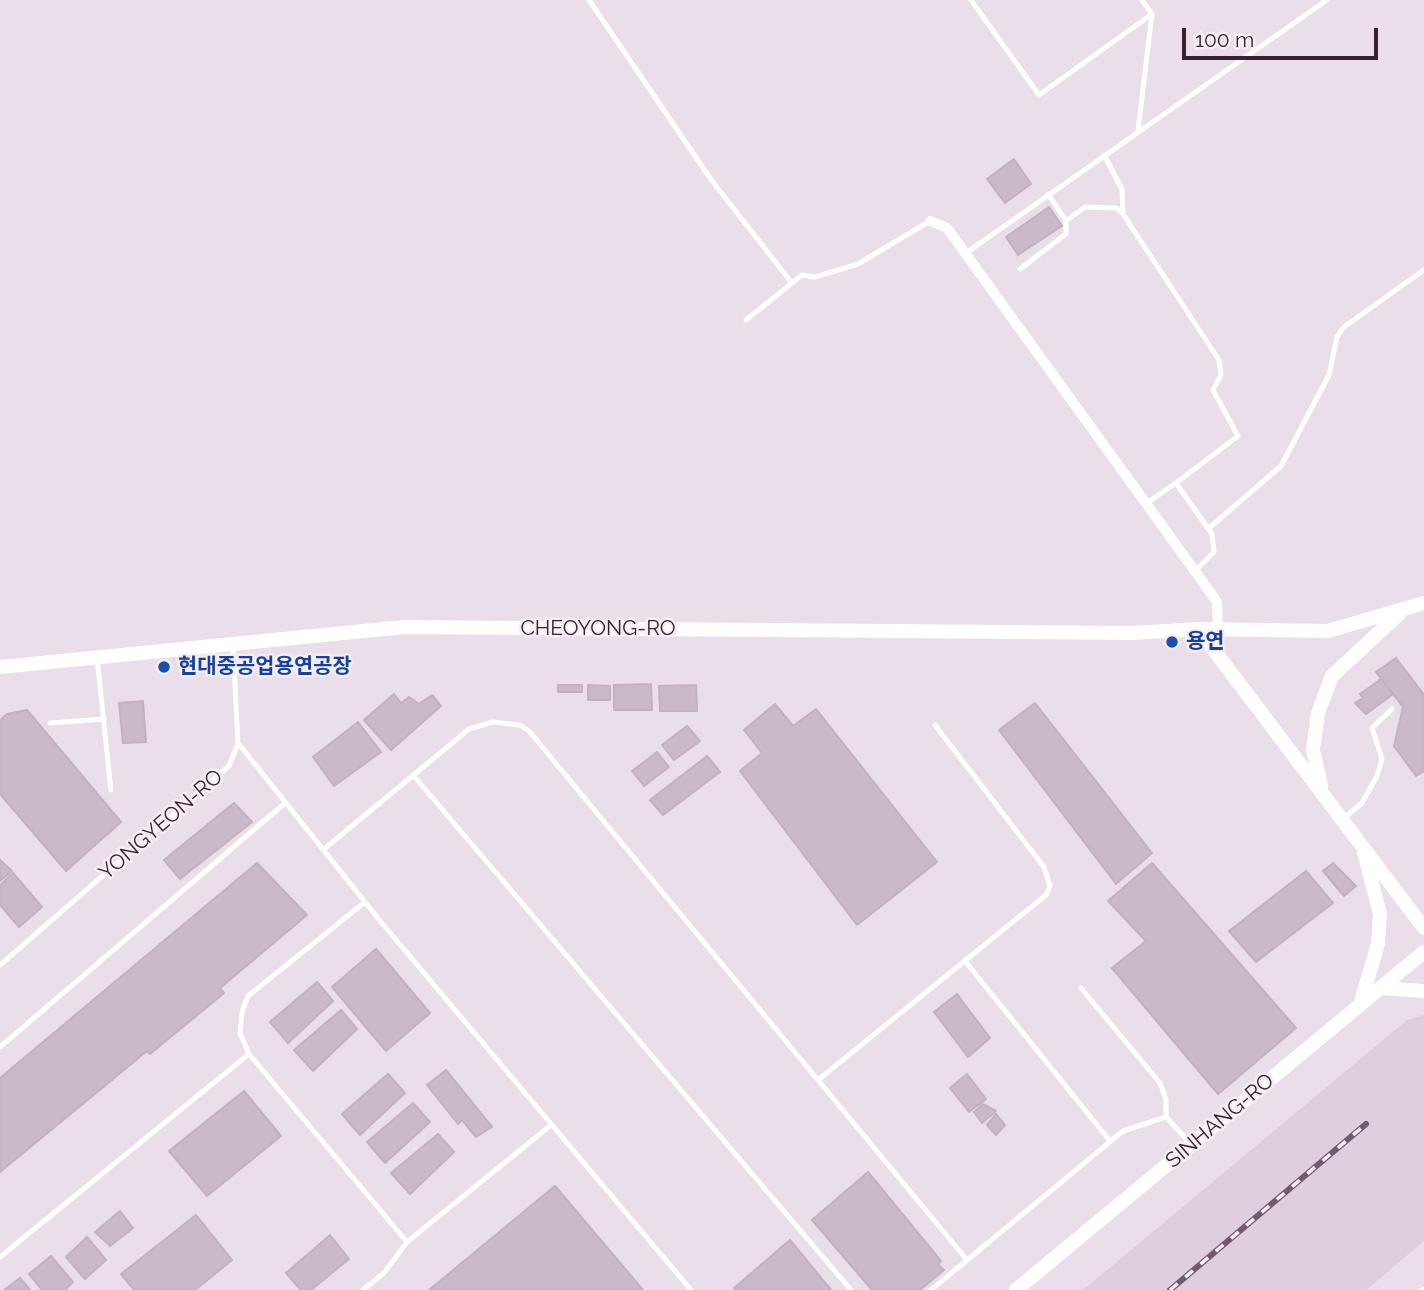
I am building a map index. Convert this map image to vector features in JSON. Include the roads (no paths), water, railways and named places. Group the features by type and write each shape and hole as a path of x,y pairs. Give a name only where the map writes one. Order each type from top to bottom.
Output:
{"street":[{"path":"930,221 947,228 1217,602 1218,629"},
{"path":"1322,791 1313,750 1318,713 1332,676 1402,612 1424,603"},
{"name":"CHEOYONG-RO","path":"0,667 404,628 1119,633 1198,629 1328,631 1402,612"},
{"path":"1198,629 1424,928"},
{"path":"1360,1006 1378,944 1380,914 1362,844"},
{"name":"SINHANG-RO","path":"1016,1290 1424,952"},
{"path":"1381,988 1424,991"}],"lane":[{"path":"589,0 712,181 792,283"},
{"path":"971,0 1039,95 1152,14"},
{"path":"1138,131 1152,14 1142,0"},
{"path":"965,253 1327,0"},
{"path":"1104,155 1122,189 1123,214"},
{"path":"1020,269 1066,234 1066,221 1048,194"},
{"path":"1066,221 1085,207 1116,208 1123,214 1219,360 1221,375 1213,390 1238,436 1146,504"},
{"path":"746,320 802,275 815,277 858,264 930,221"},
{"path":"1208,529 1281,466 1329,375 1337,337 1344,327 1424,270"},
{"path":"1176,483 1208,529 1214,552 1195,571"},
{"path":"233,645 238,743 365,902 691,1290"},
{"path":"97,658 111,790"},
{"path":"1343,819 1370,792 1382,764 1372,728 1392,709"},
{"path":"50,723 104,719"},
{"path":"323,849 477,726 508,722 529,731 967,1260"},
{"path":"818,1080 1046,895 1049,886 1048,876 935,725"},
{"name":"YONGYEON-RO","path":"0,965 229,766 238,743"},
{"path":"413,775 851,1290"},
{"path":"0,1047 285,803"},
{"path":"365,902 248,996 242,1012 240,1033 249,1054 407,1242"},
{"path":"965,961 1110,1141"},
{"path":"1081,988 1160,1083 1166,1099 1166,1117 1191,1145"},
{"path":"0,1257 249,1054"},
{"path":"931,1290 1123,1131 1166,1117"},
{"path":"363,1290 384,1273 407,1242 551,1125"}],"railway":[{"path":"1170,1290 1366,1124"}],"place":[{"name":"용연","path":"1172,642"},
{"name":"현대중공업용연공장","path":"164,667"}]}
